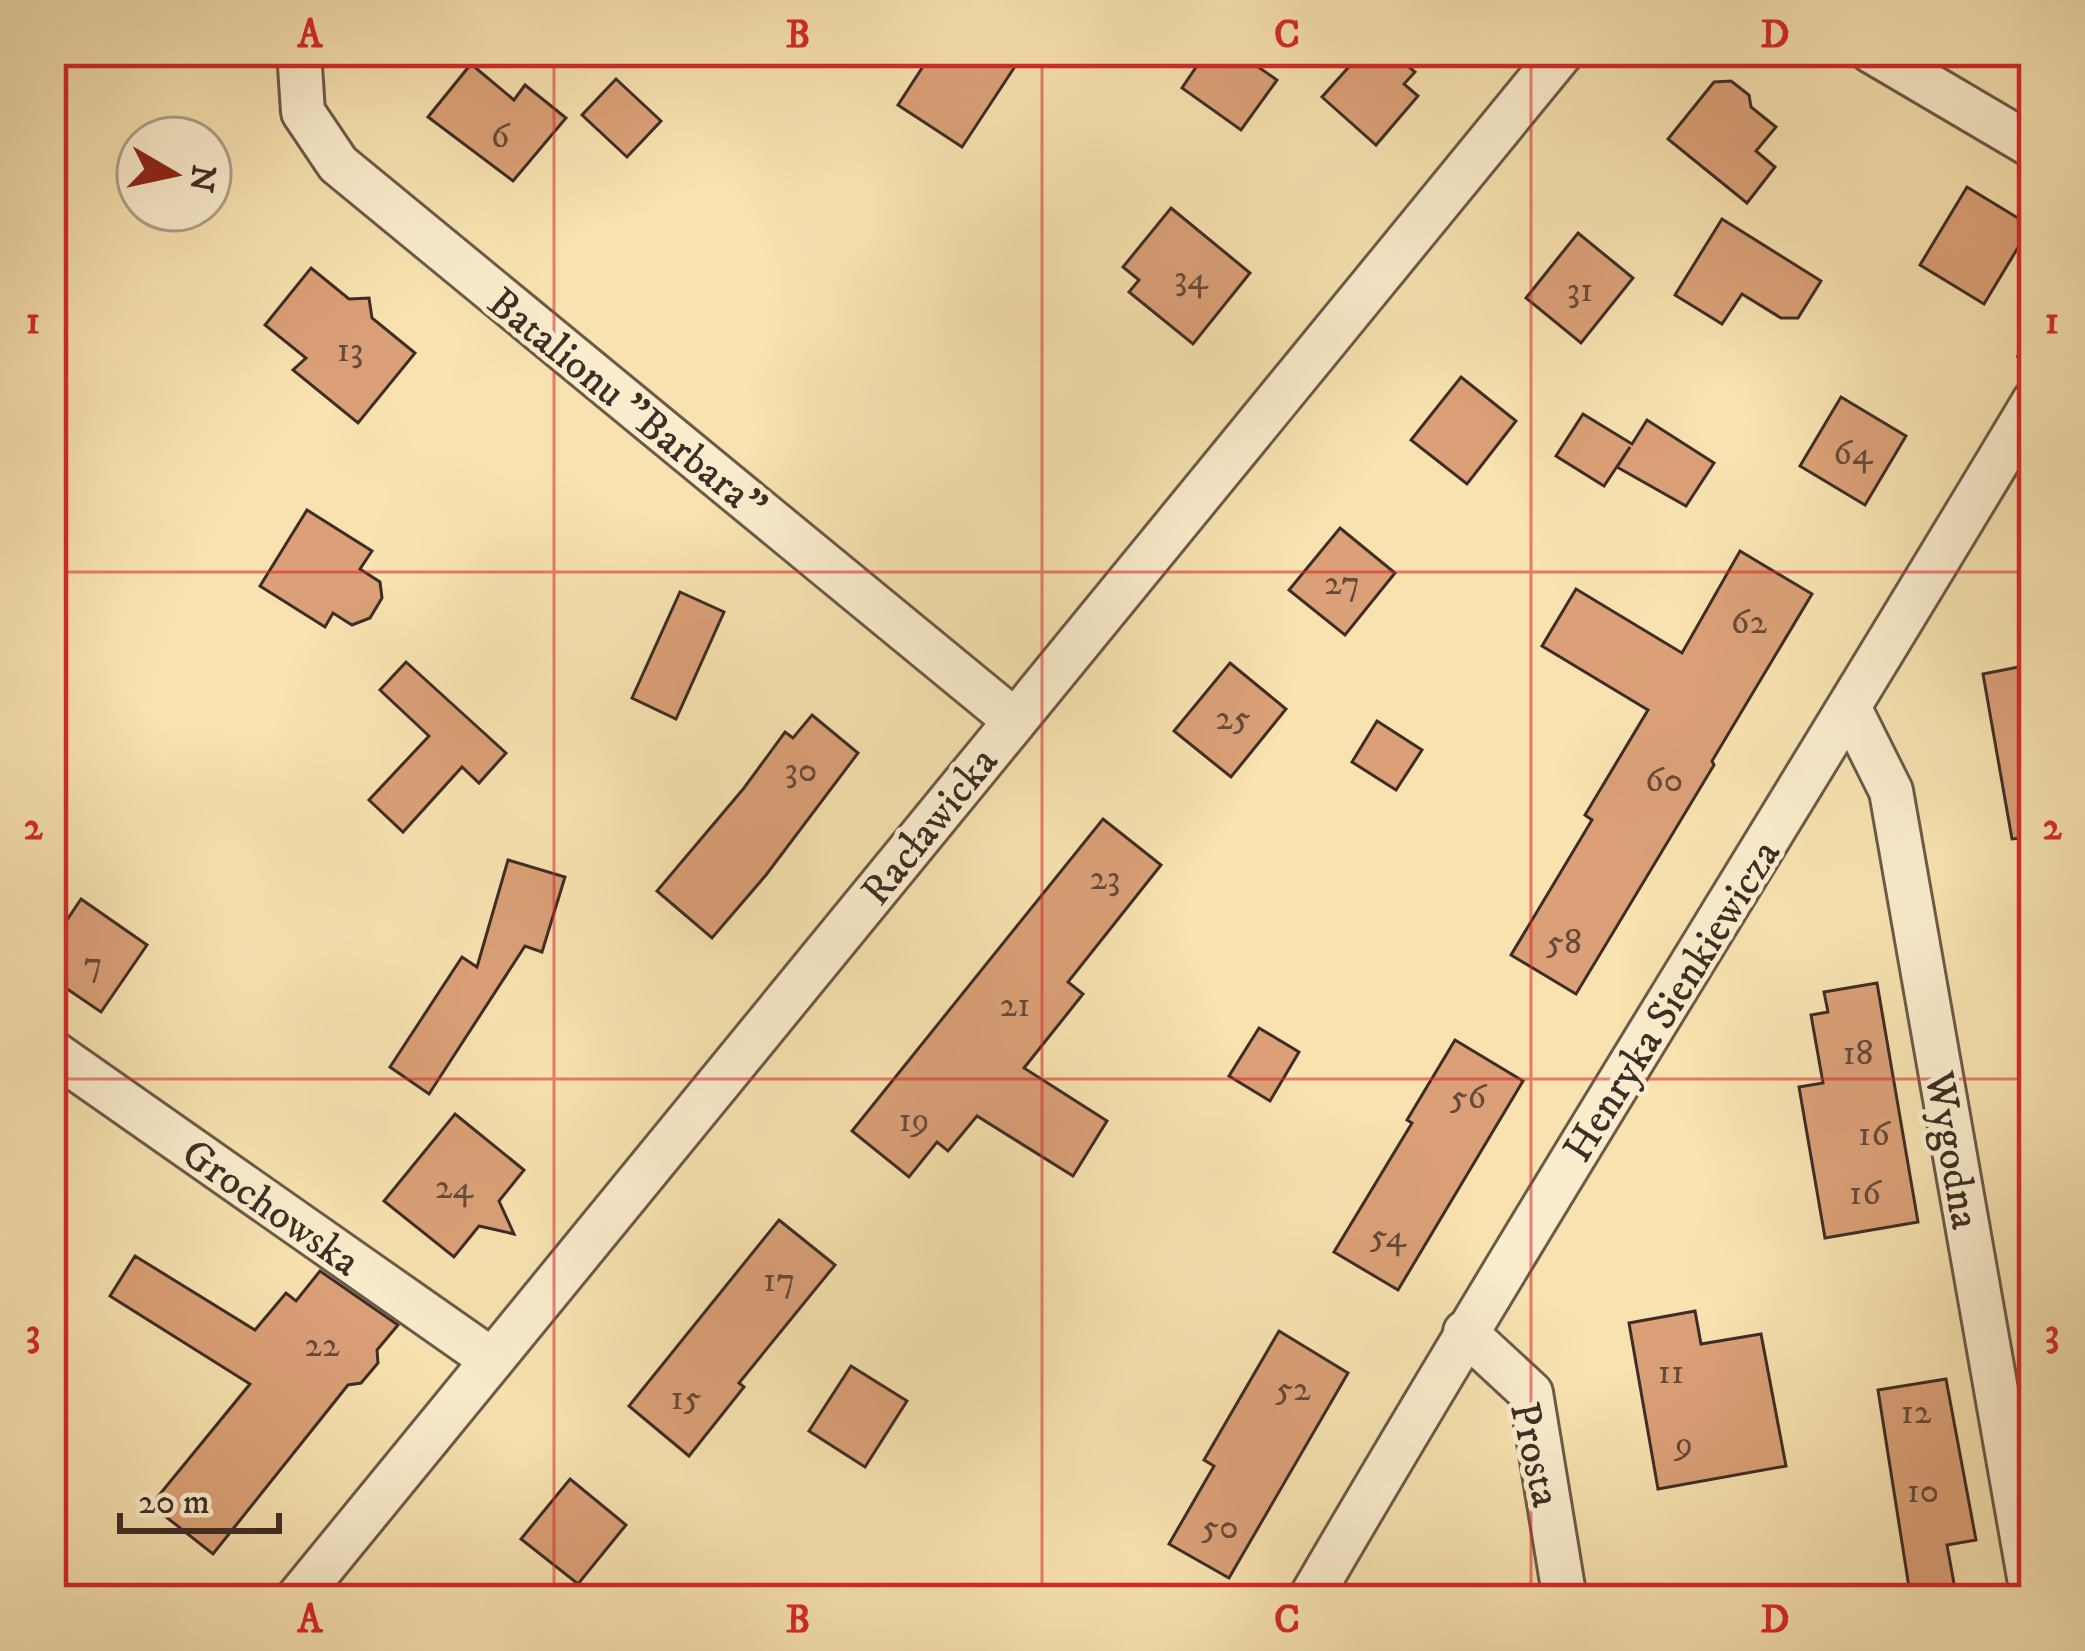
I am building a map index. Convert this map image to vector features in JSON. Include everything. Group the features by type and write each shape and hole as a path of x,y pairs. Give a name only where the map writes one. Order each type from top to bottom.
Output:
{"street":[{"name":"Batalionu \"Barbara\"","path":"299,51 303,112 338,164 1014,720"},
{"name":"Racławicka","path":"296,1600 1562,51"},
{"path":"1871,51 2034,147"},
{"name":"Henryka Sienkiewicza","path":"1309,1600 1466,1332 2034,401"},
{"name":"Wygodna","path":"1850,709 1891,791 2033,1600"},
{"name":"Grochowska","path":"51,1052 492,1360"},
{"name":"Prosta","path":"1466,1332 1531,1393 1565,1600"}],"building":[{"path":"933,51 988,51 1014,68 962,147 898,105"},
{"path":"1207,51 1235,51 1277,80 1241,130 1182,88"},
{"path":"1363,51 1390,51 1415,72 1404,84 1418,96 1376,145 1322,97"},
{"path":"471,64 514,100 525,85 566,118 513,181 428,117"},
{"path":"616,79 661,121 627,157 582,115"},
{"path":"1731,81 1749,95 1751,107 1776,127 1756,151 1775,167 1747,203 1668,139 1714,82"},
{"path":"1967,187 2031,226 1984,304 1920,265"},
{"path":"1171,208 1250,273 1193,344 1129,292 1139,280 1123,267"},
{"path":"1722,219 1821,281 1798,318 1781,318 1742,294 1722,324 1675,295"},
{"path":"1578,233 1633,278 1581,343 1526,298"},
{"path":"311,268 349,299 369,298 372,318 415,353 358,423 293,370 306,358 265,325"},
{"path":"1461,377 1516,421 1467,484 1411,440"},
{"path":"1841,397 1906,436 1865,505 1800,466"},
{"path":"1583,414 1632,444 1647,420 1714,463 1686,506 1617,467 1630,447 1604,486 1556,456"},
{"path":"307,510 372,551 360,569 380,582 382,598 370,618 352,625 333,613 325,627 260,586"},
{"path":"1340,528 1395,573 1345,635 1289,590"},
{"path":"1740,551 1812,594 1576,994 1511,955 1592,820 1585,815 1648,710 1542,646 1576,589 1682,653"},
{"path":"680,592 724,612 676,719 632,698"},
{"path":"406,662 506,753 479,783 462,767 403,832 369,800 429,736 380,690"},
{"path":"1230,663 1286,709 1231,777 1174,731"},
{"path":"2034,664 2034,837 2012,839 1983,674"},
{"path":"812,715 858,753 712,938 657,891 785,732 793,738"},
{"path":"1377,721 1422,750 1396,790 1352,762"},
{"path":"1103,819 1161,865 1068,982 1083,994 1024,1068 1107,1121 1073,1176 977,1116 948,1151 937,1142 909,1177 852,1131"},
{"path":"508,860 565,877 542,952 525,946 429,1094 390,1067 462,957 477,967"},
{"path":"81,899 147,945 101,1012 51,978 51,944"},
{"path":"1877,983 1918,1222 1825,1238 1799,1087 1823,1083 1811,1015 1828,1012 1824,992"},
{"path":"1259,1028 1299,1052 1270,1101 1229,1076"},
{"path":"1455,1040 1523,1081 1398,1290 1334,1252 1412,1123 1407,1120"},
{"path":"455,1114 524,1170 499,1201 514,1234 479,1226 454,1257 384,1201"},
{"path":"779,1220 835,1265 739,1383 744,1387 689,1456 629,1406"},
{"path":"135,1256 255,1330 286,1293 296,1301 320,1271 398,1325 377,1350 378,1363 361,1383 348,1385 213,1554 151,1505 250,1384 110,1296"},
{"path":"1695,1311 1701,1344 1761,1334 1786,1466 1658,1489 1629,1323"},
{"path":"1279,1331 1348,1373 1229,1578 1169,1544 1214,1466 1204,1460"},
{"path":"851,1366 907,1401 865,1467 809,1431"},
{"path":"1946,1379 1976,1540 1947,1545 1957,1600 1911,1600 1878,1390"},
{"path":"570,1479 626,1525 578,1584 521,1539"}]}
